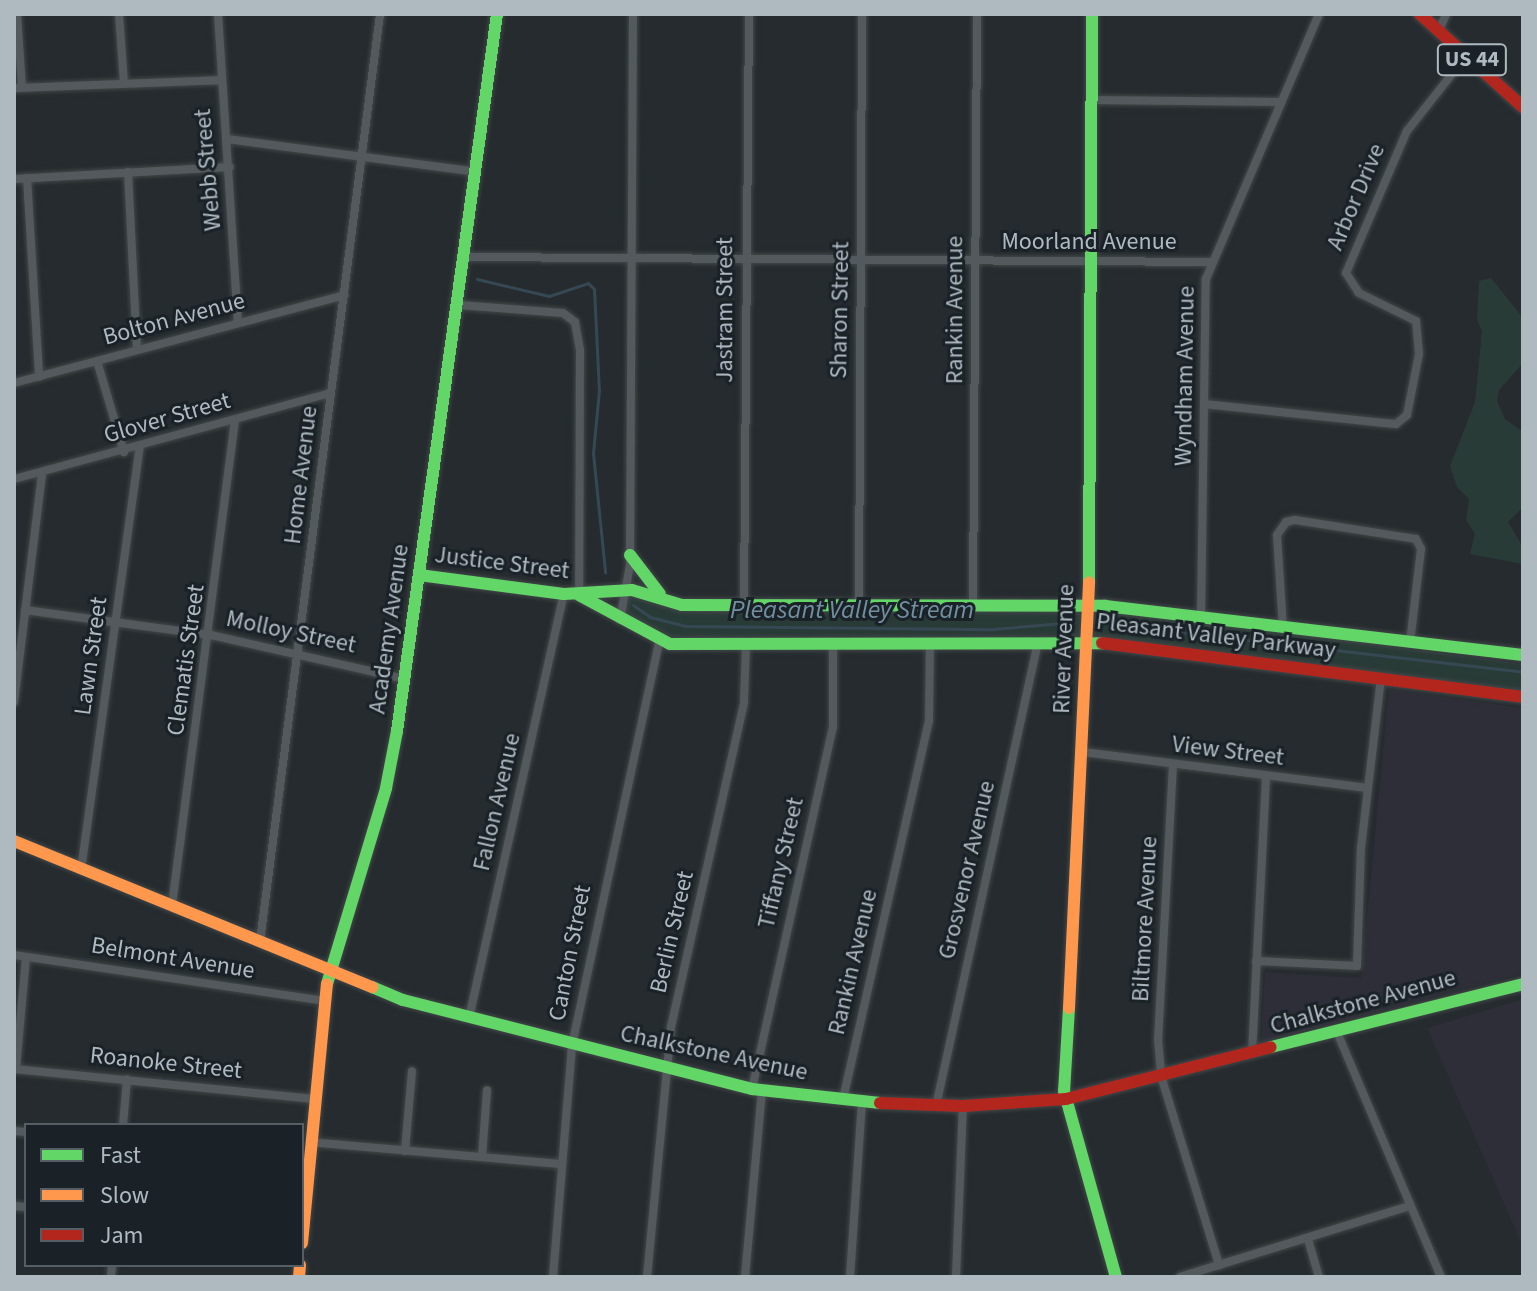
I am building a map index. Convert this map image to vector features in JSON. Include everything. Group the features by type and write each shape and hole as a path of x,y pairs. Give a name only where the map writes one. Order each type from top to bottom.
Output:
{"street":[{"path":"17,14 18,88 221,80"},
{"path":"119,14 124,83"},
{"name":"Webb Street","path":"218,14 238,322"},
{"name":"Home Avenue","path":"260,941 380,14"},
{"name":"Academy Avenue","path":"304,1210 328,969 386,788 405,679 497,14"},
{"path":"620,620 630,555 633,14"},
{"name":"Jastram Street","path":"744,606 749,14"},
{"name":"Sharon Street","path":"859,607 862,14"},
{"name":"Rankin Avenue","path":"973,607 977,14"},
{"name":"River Avenue","path":"1092,14 1088,643 1066,1099 1116,1277"},
{"name":"Wyndham Avenue","path":"1201,618 1204,299 1210,262 1319,14"},
{"name":"US 44","path":"1420,14 1523,107"},
{"path":"1439,30 1446,14"},
{"name":"Arbor Drive","path":"1204,404 1396,424 1407,415 1419,354 1416,321 1359,293 1346,273 1407,131 1467,55"},
{"path":"1092,100 1281,102"},
{"path":"227,139 476,172"},
{"path":"14,179 230,167"},
{"path":"128,172 137,350"},
{"path":"27,178 39,377"},
{"path":"465,257 632,259"},
{"name":"Moorland Avenue","path":"632,259 1210,262"},
{"name":"Bolton Avenue","path":"14,383 344,295"},
{"path":"459,305 563,313 575,322 580,350 579,595"},
{"path":"97,361 124,452"},
{"name":"Glover Street","path":"14,479 124,452 331,393"},
{"name":"Clematis Street","path":"172,905 211,635 235,420"},
{"name":"Lawn Street","path":"81,870 140,447"},
{"path":"14,702 42,474"},
{"path":"1283,628 1277,535 1286,522 1309,522 1416,539 1421,549 1410,643"},
{"path":"630,555 645,581 673,603"},
{"name":"Justice Street","path":"419,575 579,595"},
{"name":"Pleasant Valley Parkway","path":"579,595 626,589 673,603 744,606 1088,606 1523,655"},
{"name":"Fallon Avenue","path":"469,1018 564,594"},
{"name":"Pleasant Valley Parkway","path":"579,595 659,641 746,645 1088,643 1523,697"},
{"name":"Molloy Street","path":"25,610 211,635 298,651 405,679"},
{"name":"Canton Street","path":"553,1277 572,1045 659,641"},
{"name":"Rankin Avenue","path":"843,1099 929,721 930,644"},
{"name":"Grosvenor Avenue","path":"936,1106 1038,644"},
{"name":"Berlin Street","path":"647,1277 671,1027 744,702 746,645"},
{"name":"Tiffany Street","path":"745,1277 757,1090 833,727 833,645"},
{"path":"1256,961 1357,966 1368,788 1381,678"},
{"name":"View Street","path":"1083,752 1368,788"},
{"name":"Biltmore Avenue","path":"1173,764 1158,1039 1161,1076 1219,1265"},
{"path":"1252,1055 1266,776"},
{"name":"Chalkstone Avenue","path":"14,841 403,1000 757,1090 862,1102 963,1106 1066,1099 1252,1055 1523,984"},
{"name":"Belmont Avenue","path":"14,955 326,1001"},
{"path":"15,1069 26,957"},
{"path":"1337,1032 1441,1277"},
{"name":"Roanoke Street","path":"15,1069 315,1099"},
{"path":"405,1151 412,1071"},
{"path":"123,1123 127,1079"},
{"path":"482,1157 487,1090"},
{"path":"850,1277 862,1102"},
{"path":"956,1277 963,1106"},
{"path":"310,1142 562,1164"},
{"path":"1180,1277 1409,1206"},
{"path":"1308,1239 1319,1277"}],"shaded area":[{"path":"1389,689 1523,708 1523,973 1261,1042 1265,972 1361,978"},
{"path":"1523,999 1523,1247 1427,1028"}],"green space":[{"path":"1491,278 1523,318 1523,363 1499,390 1497,401 1505,419 1523,432 1523,507 1508,522 1523,547 1523,564 1470,554 1475,534 1466,520 1469,499 1457,487 1450,466 1475,402 1482,331 1477,320 1479,281"},
{"path":"626,589 667,606 1088,606 1523,664 1523,699 1088,643 659,641 620,620"}],"waterway":[{"name":"Pleasant Valley Stream","path":"477,279 549,296 588,283 594,289 599,390 593,453 605,572"},
{"name":"Pleasant Valley Stream","path":"633,605 650,617 686,626 993,629 1074,622"},
{"name":"Pleasant Valley Stream","path":"1101,623 1523,672"}],"traffic: fast":[{"path":"327,984 386,788 397,731 497,14"},
{"path":"1089,582 1092,14"},
{"path":"630,555 660,594"},
{"path":"419,575 564,594 632,590 682,605 1105,606 1523,655"},
{"path":"579,595 670,644 1102,643"},
{"path":"1271,1047 1523,984"},
{"path":"372,987 403,1000 752,1089 880,1103"},
{"path":"1069,1008 1064,1091 1116,1277"}],"traffic: slow":[{"path":"1069,1008 1089,582"},
{"path":"14,841 372,987"},
{"path":"304,1222 327,984"},
{"path":"299,1277 300,1267"}],"traffic: jam":[{"path":"1420,14 1523,107"},
{"path":"1102,643 1523,697"},
{"path":"880,1103 963,1106 1066,1099 1271,1047"}]}
